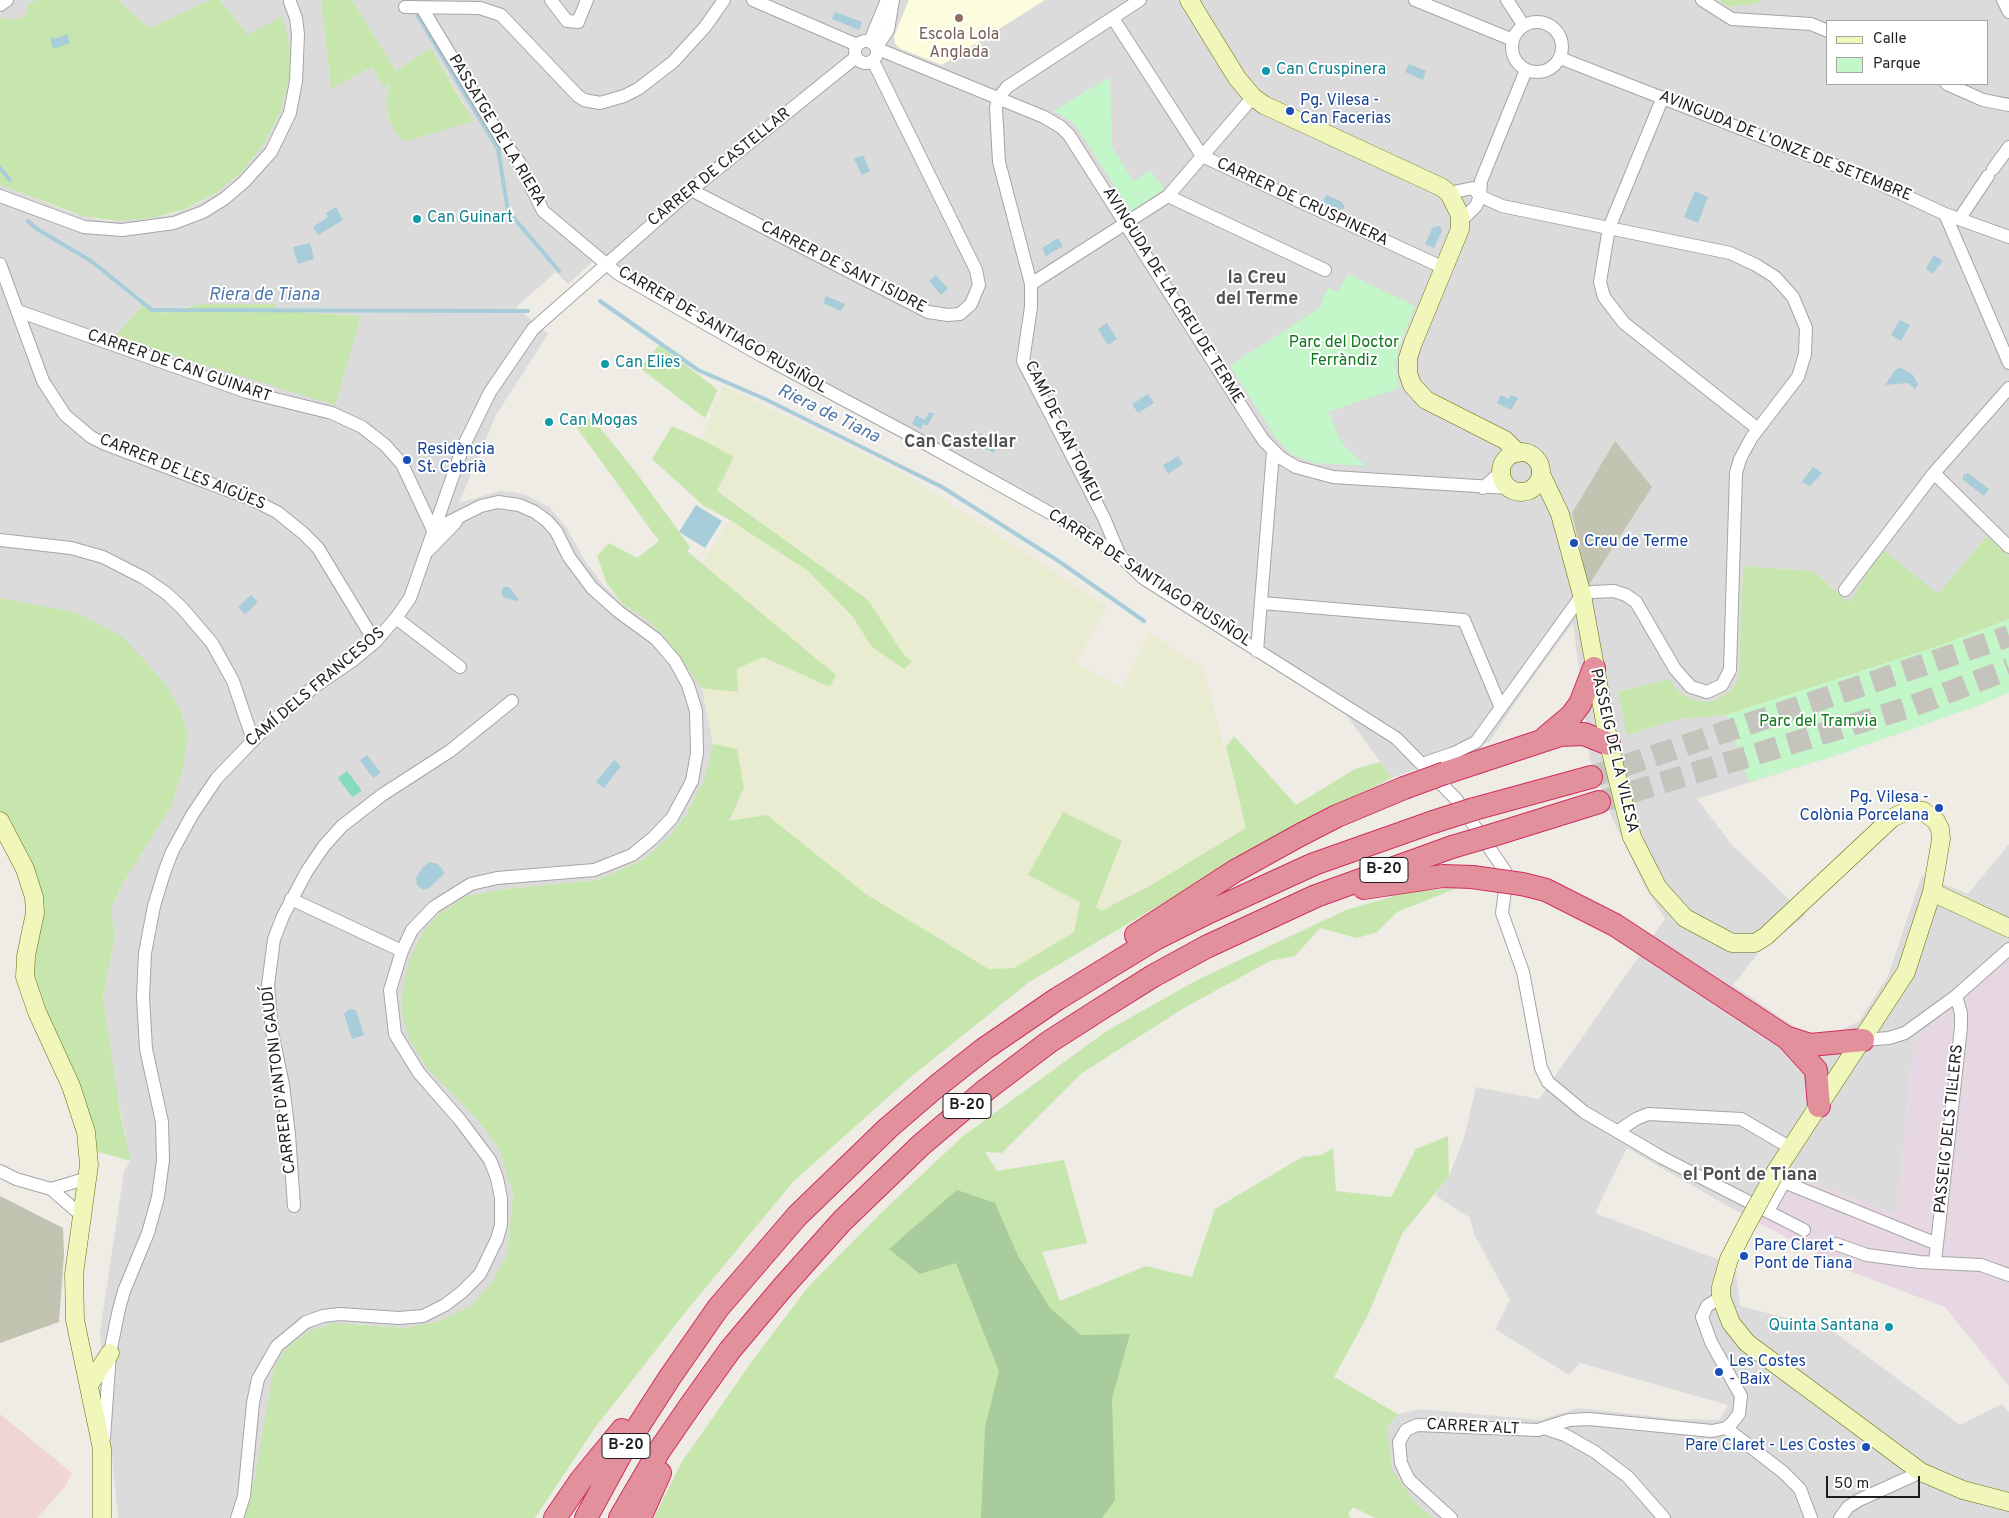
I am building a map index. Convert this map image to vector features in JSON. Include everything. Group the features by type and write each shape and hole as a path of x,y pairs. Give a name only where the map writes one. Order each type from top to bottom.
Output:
{"highway":[{"name":"B-20","path":"1540,741 1571,716 1580,704 1594,668"},
{"name":"B-20","path":"1056,999 1114,950 1235,871 1337,816 1445,773 1560,735 1584,734 1609,744"},
{"name":"B-20","path":"586,1518 623,1450 670,1377 718,1308 740,1282 797,1216 846,1168 938,1086 984,1049 1056,999 1130,953 1217,908 1314,864 1474,809 1591,777"},
{"name":"B-20","path":"620,1518 659,1451 730,1350 842,1221 921,1145 987,1089 1049,1042 1153,976 1245,927 1316,896 1452,847 1599,802"},
{"path":"1316,896 1443,876 1472,877 1522,884 1546,890 1615,925 1787,1038 1816,1070 1819,1106"},
{"path":"1787,1038 1810,1045 1863,1040"},
{"path":"555,1518 581,1480 670,1377"},
{"path":"640,1518 690,1406"}],"street":[{"path":"0,6 7,0"},
{"path":"551,0 567,21 578,22 587,0"},
{"path":"409,8 480,8 501,15 578,96 584,100 600,103 624,96 638,89 673,62 705,27 724,0"},
{"path":"753,0 857,51 863,41 874,49"},
{"path":"874,49 887,0"},
{"path":"874,49 888,30 893,0"},
{"path":"998,99 1007,87 1140,0"},
{"path":"1189,0 1236,78 1253,97 1264,105 1441,187 1452,198 1460,222 1460,229 1413,343 1408,358 1408,373 1412,385 1426,400 1492,434 1511,473 1536,486 1541,474"},
{"path":"1415,0 1513,40"},
{"path":"1508,0 1524,26"},
{"path":"1702,0 1732,19 1811,24 1826,30"},
{"path":"2003,0 2009,12"},
{"path":"0,196 84,226 122,230 174,224 203,212 224,200 271,152 290,113 296,82 298,34 291,1"},
{"name":"PASSATGE DE LA RIERA","path":"409,8 519,162 543,211 606,263"},
{"name":"CARRER DE CRUSPINERA","path":"1114,16 1202,156 1444,268"},
{"path":"1534,22 1544,24 1553,28 1559,37 1562,47 1560,58 1551,68 1539,72 1526,70 1514,58 1513,40 1517,32 1524,26 1534,22"},
{"name":"AVINGUDA DE LA CREU DE TERME","path":"857,51 863,63 874,49 1044,117 1061,127 1075,144 1254,426 1273,452 1296,468 1333,477 1482,488 1511,473"},
{"name":"CARRER DE SANT ISIDRE","path":"691,190 928,312 948,315 960,314 971,304 979,285 976,270 874,49"},
{"name":"CARRER DE CASTELLAR","path":"587,281 691,190 857,51"},
{"name":"AVINGUDA DE L'ONZE DE SETEMBRE","path":"1560,58 1866,177 1944,214 1960,218 2009,237"},
{"path":"1460,222 1472,211 1478,188 1526,70"},
{"path":"1949,85 1983,100 2009,105"},
{"path":"1031,284 1168,196 1253,97"},
{"path":"1663,97 1609,228 1600,282 1604,297 1611,309 1624,323 1758,429"},
{"name":"CAMÍ DE CAN TOMEU","path":"998,99 996,124 999,162 1031,284 1031,306 1024,361 1104,518 1120,556"},
{"path":"1960,218 2009,147"},
{"path":"1452,198 1478,188"},
{"path":"1422,764 1464,749 1476,742 1582,595 1614,591 1626,595 1636,602 1686,684 1696,690 1707,692 1718,688 1729,675 1736,473 1746,447 1798,377 1805,354 1806,328 1793,297 1775,277 1756,265 1730,253 1502,206 1478,188"},
{"path":"1168,196 1325,270"},
{"path":"1944,214 2009,363"},
{"name":"CARRER DE SANTIAGO RUSIÑOL","path":"606,263 617,273 753,351 1077,528 1120,556 1143,578 1396,738 1456,799 1505,870 1506,883 1502,913 1523,972 1541,1068 1548,1082 1556,1091 1584,1112 1618,1131"},
{"name":"CARRER DE LES AIGÜES","path":"0,264 43,381 59,407 78,428 105,444 251,499 277,512 318,548 375,642"},
{"name":"CAMÍ DELS FRANCESOS","path":"102,1449 110,1353 124,1291 148,1232 158,1197 163,1160 162,1122 146,1049 143,997 146,953 154,906 172,852 192,815 217,778 253,740 287,708 375,642 396,618 410,598 427,553 462,446 490,392 533,329 587,281"},
{"name":"CARRER DE CAN GUINART","path":"18,311 247,392 332,413 362,427 385,446 402,464 433,530"},
{"path":"1845,590 1934,473 2009,388"},
{"path":"1257,651 1273,452"},
{"name":"PASSEIG DE LA VILESA","path":"1561,522 1511,473 1530,454 1541,468 1541,474 1560,514 1582,595 1609,744 1632,837 1658,888 1685,918 1732,944 1755,943 1766,936 1882,826 1901,813 1916,810 1930,815 1940,829 1942,839 1932,892"},
{"path":"1934,473 2009,547"},
{"path":"237,1518 244,1496 253,1402 258,1379 277,1346 306,1322 323,1316 340,1314 400,1318 423,1316 445,1305 462,1292 480,1274 497,1239 501,1225 501,1198 497,1178 490,1160 460,1120 419,1073 396,1034 390,990 402,951 412,930 423,918 452,895 471,884 497,878 594,870 632,856 654,838 672,818 692,781 697,753 696,711 688,685 675,661 656,639 619,612 592,588 569,557 556,531 547,521 535,512 519,505 498,502 481,506 433,530"},
{"path":"427,553 465,514"},
{"path":"0,540 71,548 103,557 144,578 166,594 182,608 212,643 233,681 253,740"},
{"path":"1262,603 1464,620 1501,708"},
{"path":"396,618 460,667"},
{"name":"CARRER D'ANTONI GAUDÍ","path":"294,1206 290,1135 283,1085 272,1032 268,985 274,939 290,899 324,846 342,826 382,795 450,751 512,701"},
{"path":"0,821 25,869 34,897 35,913 26,956 25,977 37,1012 71,1086 86,1132 89,1166 74,1274 75,1320 102,1449 102,1518"},
{"path":"2007,924 1932,892 1906,972 1776,1171 1729,1259 1721,1286 1721,1297 1731,1323 1757,1352 1921,1472 1964,1490 2009,1502"},
{"path":"290,899 402,951"},
{"path":"1863,1040 1889,1038 1905,1033 1956,996 2009,949"},
{"name":"PASSEIG DELS TIL·LERS","path":"1935,1262 1961,1027 1962,1013 1956,996"},
{"path":"1791,1148 1741,1119 1648,1114 1636,1119 1618,1131 1690,1173 1804,1230"},
{"path":"0,1171 16,1179 51,1188 81,1215"},
{"path":"51,1188 88,1178"},
{"path":"1768,1211 1784,1182 1937,1244"},
{"path":"1836,1244 1867,1255 1981,1265 2009,1275"},
{"path":"1721,1297 1707,1306 1702,1317 1711,1342 1741,1396 1740,1414 1726,1428 1783,1472 1800,1489 1811,1518"},
{"path":"82,1354 97,1357 110,1353"},
{"path":"89,1385 110,1353"},
{"path":"1580,1442 1576,1437 1576,1432 1589,1419"},
{"name":"CARRER ALT","path":"1451,1518 1409,1480 1402,1463 1399,1442 1406,1430 1417,1425 1472,1426 1515,1431 1547,1429 1569,1420 1589,1419 1712,1431 1726,1428"},
{"path":"1547,1429 1580,1442 1628,1477 1664,1518"},
{"path":"1840,1518 1848,1507 1859,1500 1921,1472"}],"shaded area":[{"path":"0,0 37,0 28,4 28,10 23,17 15,20 0,18"},
{"path":"118,0 210,0 149,28"},
{"path":"220,0 321,0 331,89 372,67 384,88 390,81 386,103 389,121 399,137 465,105 431,48 396,71 352,0 1718,0 1728,7 1758,3 1761,0 2009,0 2009,557 1987,536 1938,594 1850,603 1813,571 1743,566 1738,679 1731,690 1722,697 1709,702 1694,700 1679,692 1641,686 1618,692 1628,735 1678,719 1726,715 1942,645 2009,619 2009,692 1980,705 1834,756 1697,799 1732,845 1806,915 1759,952 1733,985 1802,1032 1810,1034 1837,1032 1859,1021 1888,976 1922,875 1968,894 2009,844 2009,958 1914,1040 1897,1215 1770,1166 1740,1213 1627,1148 1595,1213 1735,1266 1740,1306 1830,1329 1960,1425 2002,1404 2009,1412 2009,1518 1434,1518 1417,1505 1392,1471 1387,1428 1398,1414 1421,1409 1540,1420 1578,1408 1676,1419 1719,1420 1728,1405 1580,1363 1569,1375 1495,1329 1510,1300 1474,1234 1470,1218 1435,1195 1449,1176 1464,1138 1476,1087 1539,1099 1665,919 1645,887 1613,820 1590,759 1573,623 1489,742 1392,778 1345,713 1116,547 624,271 601,254 568,284 556,272 516,307 548,334 496,415 459,503 500,491 526,495 549,507 566,527 584,559 603,585 623,604 647,620 666,637 697,678 702,688 713,744 705,778 687,813 671,835 644,859 598,880 505,889 474,1116 499,1148 513,1194 507,1255 492,1282 472,1305 437,1322 405,1328 356,1324 255,1476 244,1518 118,1518 100,1332 124,1171 131,1161 116,1089 103,998 115,935 111,909 123,883 171,807 38,606 0,598 0,185 67,211 100,220 118,221 169,215 201,202 243,171 264,144 280,113 289,80 290,46 248,35","holes":["276,304 272,310 361,316 114,337 142,306 155,312 167,313 189,306"]},
{"name":"Escola Lola Anglada","path":"909,0 1045,0 942,65 901,49 895,44 894,36"},
{"path":"723,386 902,472 1107,607 1076,663 1122,687 1149,632 1203,668 1246,828 1153,884 1101,911 1096,907 1122,841 1080,902 1073,932 1014,968 989,969 866,894 767,815 729,821 744,788 737,750 713,744 702,688 737,692 737,669 763,657 830,686 836,675 702,563 730,520 808,571 853,617 871,646 912,661 904,655 868,600 717,490 734,457 701,439"},
{"path":"1615,441 1652,487 1588,586 1572,513"},
{"path":"2009,958 2009,1386 1945,1307 1852,1272 1740,1213 1770,1166 1897,1215 1914,1040"},
{"path":"0,1196 63,1228 64,1254 59,1322 0,1343"},
{"path":"0,1414 72,1473 65,1487 37,1518 0,1518"}],"green space":[{"path":"37,0 118,0 149,28 210,0 220,0 248,35 282,16 290,46 289,80 280,113 264,144 243,171 216,193 185,209 152,218 118,221 83,216 0,185 0,18 15,20 23,17 28,10 27,4"},
{"path":"321,0 352,0 396,71 431,48 473,121 407,141 399,137 389,121 386,103 390,82 384,88 372,67 331,89"},
{"path":"1718,0 1761,0 1759,3 1728,7"},
{"path":"1110,77 1112,147 1133,181 1151,171 1164,189 1131,211 1078,129 1072,122 1054,111"},
{"name":"Parc del Doctor Ferràndiz","path":"1348,274 1415,306 1398,350 1395,366 1399,388 1328,412 1338,436 1347,449 1366,466 1313,463 1291,454 1276,438 1230,366 1319,308 1328,288 1338,292"},
{"path":"199,304 276,304 273,310 361,316 335,405 114,337 142,306 155,312 167,313"},
{"path":"659,345 718,390 705,418 640,368"},
{"path":"582,413 601,429 638,475 690,547 687,551 836,675 830,687 763,657 737,669 738,692 702,688 665,637 647,620 623,604 607,584 597,556 609,543 637,558 659,541 574,424"},
{"path":"672,426 734,457 717,491 868,600 904,655 912,661 904,669 871,646 853,617 808,571 730,520 704,506 652,459"},
{"path":"1987,536 2009,557 2009,619 1942,645 1726,715 1678,719 1627,735 1618,692 1669,679 1679,692 1694,700 1709,702 1722,697 1731,690 1738,679 1743,566 1813,571 1850,603 1881,548 1938,594"},
{"path":"0,598 75,612 122,636 165,683 181,711 188,734 183,768 171,807 123,883 111,909 115,935 103,998 121,1117 131,1161 95,1151 32,980 34,950 40,917 0,815"},
{"name":"Parc del Tramvia","path":"2009,619 2009,692 1980,705 1834,756 1749,782 1726,715 1942,645"},
{"path":"1234,736 1296,805 1355,769 1380,762 1392,778 1294,826 1029,982 906,1081 793,1182 688,1309 594,1429 535,1518 244,1518 255,1476 274,1368 287,1348 309,1331 334,1323 405,1328 437,1322 472,1305 492,1282 507,1255 513,1194 499,1148 474,1116 427,1068 410,1041 401,1011 404,981 411,956 423,932 440,913 467,896 505,889 598,880 644,859 671,835 687,813 705,778 713,744 737,749 744,788 729,821 767,815 866,894 989,969 1014,968 1074,932 1080,902 1028,875 1063,812 1122,841 1096,907 1101,911 1153,884 1246,828 1226,747"},
{"path":"347,771 362,791 352,797 338,778"},
{"path":"1457,888 1397,912 1377,932 1357,938 1320,928 1295,956 1270,961 1184,1008 1082,1073 1002,1153 985,1152 997,1171 1064,1160 1087,1243 1042,1252 1060,1301 1146,1266 1192,1277 1215,1209 1302,1157 1322,1155 1333,1148 1336,1191 1391,1197 1416,1149 1448,1136 1449,1176 1402,1234 1367,1317 1334,1377 1398,1414 1387,1428 1392,1470 1417,1505 1434,1518 1375,1518 1353,1507 1348,1514 1351,1518 654,1518 681,1463 755,1357 809,1286 882,1212 962,1137 1105,1032 1197,980 1346,910 1408,892"},
{"path":"957,1190 995,1203 1018,1256 1050,1308 1081,1335 1130,1334 1112,1398 1115,1500 1102,1518 981,1518 985,1427 999,1371 956,1263 920,1274 889,1249"}],"water":[{"path":"835,12 862,22 859,30 832,19"},
{"path":"67,34 70,43 53,49 50,38 54,39"},
{"path":"1409,64 1426,71 1423,80 1405,72"},
{"path":"863,155 870,171 862,175 854,159"},
{"path":"1695,191 1708,197 1698,223 1684,217"},
{"path":"1326,195 1342,202 1345,208 1339,210 1323,202"},
{"path":"336,207 343,220 318,235 313,227 328,217 326,213"},
{"path":"1440,226 1442,231 1434,248 1425,244 1433,227"},
{"path":"1058,238 1063,246 1046,256 1042,248"},
{"path":"310,243 314,259 298,264 293,247"},
{"path":"1934,255 1943,261 1932,274 1926,268"},
{"path":"936,275 948,289 941,295 929,281"},
{"path":"826,296 845,304 841,311 823,303"},
{"path":"1900,320 1910,325 1901,341 1891,335"},
{"path":"1107,323 1117,339 1108,345 1098,329"},
{"path":"1901,368 1912,374 1918,384 1915,389 1908,383 1885,385 1896,369"},
{"path":"1148,394 1154,403 1138,413 1132,404"},
{"path":"1501,395 1509,399 1511,395 1518,398 1511,410 1497,403"},
{"path":"929,412 934,414 927,426 923,424 921,429 912,424 916,415 925,420"},
{"path":"980,433 999,444 993,453 975,441"},
{"path":"1178,456 1183,464 1168,474 1163,465"},
{"path":"1813,467 1822,473 1810,486 1802,482"},
{"path":"1968,473 1989,489 1984,496 1963,480 1963,475"},
{"path":"696,505 722,521 705,548 679,532"},
{"path":"504,587 509,587 519,600 503,597 501,592"},
{"path":"251,595 258,602 245,614 238,607"},
{"path":"367,755 381,773 373,778 360,760"},
{"path":"614,760 621,766 604,788 596,782"},
{"path":"429,862 438,864 445,873 429,888 423,890 417,885 416,878 423,867"},
{"path":"349,1009 356,1010 364,1035 352,1039 344,1014"}],"waterway":[{"path":"418,16 498,149 508,211 559,271"},
{"name":"Riera de Tiana","path":"0,168 10,180"},
{"name":"Riera de Tiana","path":"28,221 37,229 91,261 152,310 528,311"},
{"name":"Riera de Tiana","path":"600,301 698,370 765,399 942,487 1057,560 1144,621"}],"tunnel":[{"path":"1591,777 2009,636"},
{"path":"1599,802 1910,707 2009,669"}],"place":[{"name":"Escola Lola Anglada","path":"959,18"},
{"name":"Can Cruspinera","path":"1266,71"},
{"name":"Pg. Vilesa - Can Facerias","path":"1290,111"},
{"name":"Can Guinart","path":"417,219"},
{"name":"Can Elies","path":"605,364"},
{"name":"Can Mogas","path":"549,422"},
{"name":"Residència St. Cebrià","path":"407,460"},
{"name":"Creu de Terme","path":"1574,543"},
{"name":"Pg. Vilesa - Colònia Porcelana","path":"1939,808"},
{"name":"Pare Claret - Pont de Tiana","path":"1744,1256"},
{"name":"Quinta Santana","path":"1889,1327"},
{"name":"Les Costes - Baix","path":"1719,1372"},
{"name":"Pare Claret - Les Costes","path":"1866,1447"}],"district":[{"name":"la Creu del Terme","path":"1257,289"},
{"name":"Can Castellar","path":"960,443"},
{"name":"el Pont de Tiana","path":"1750,1176"}]}
